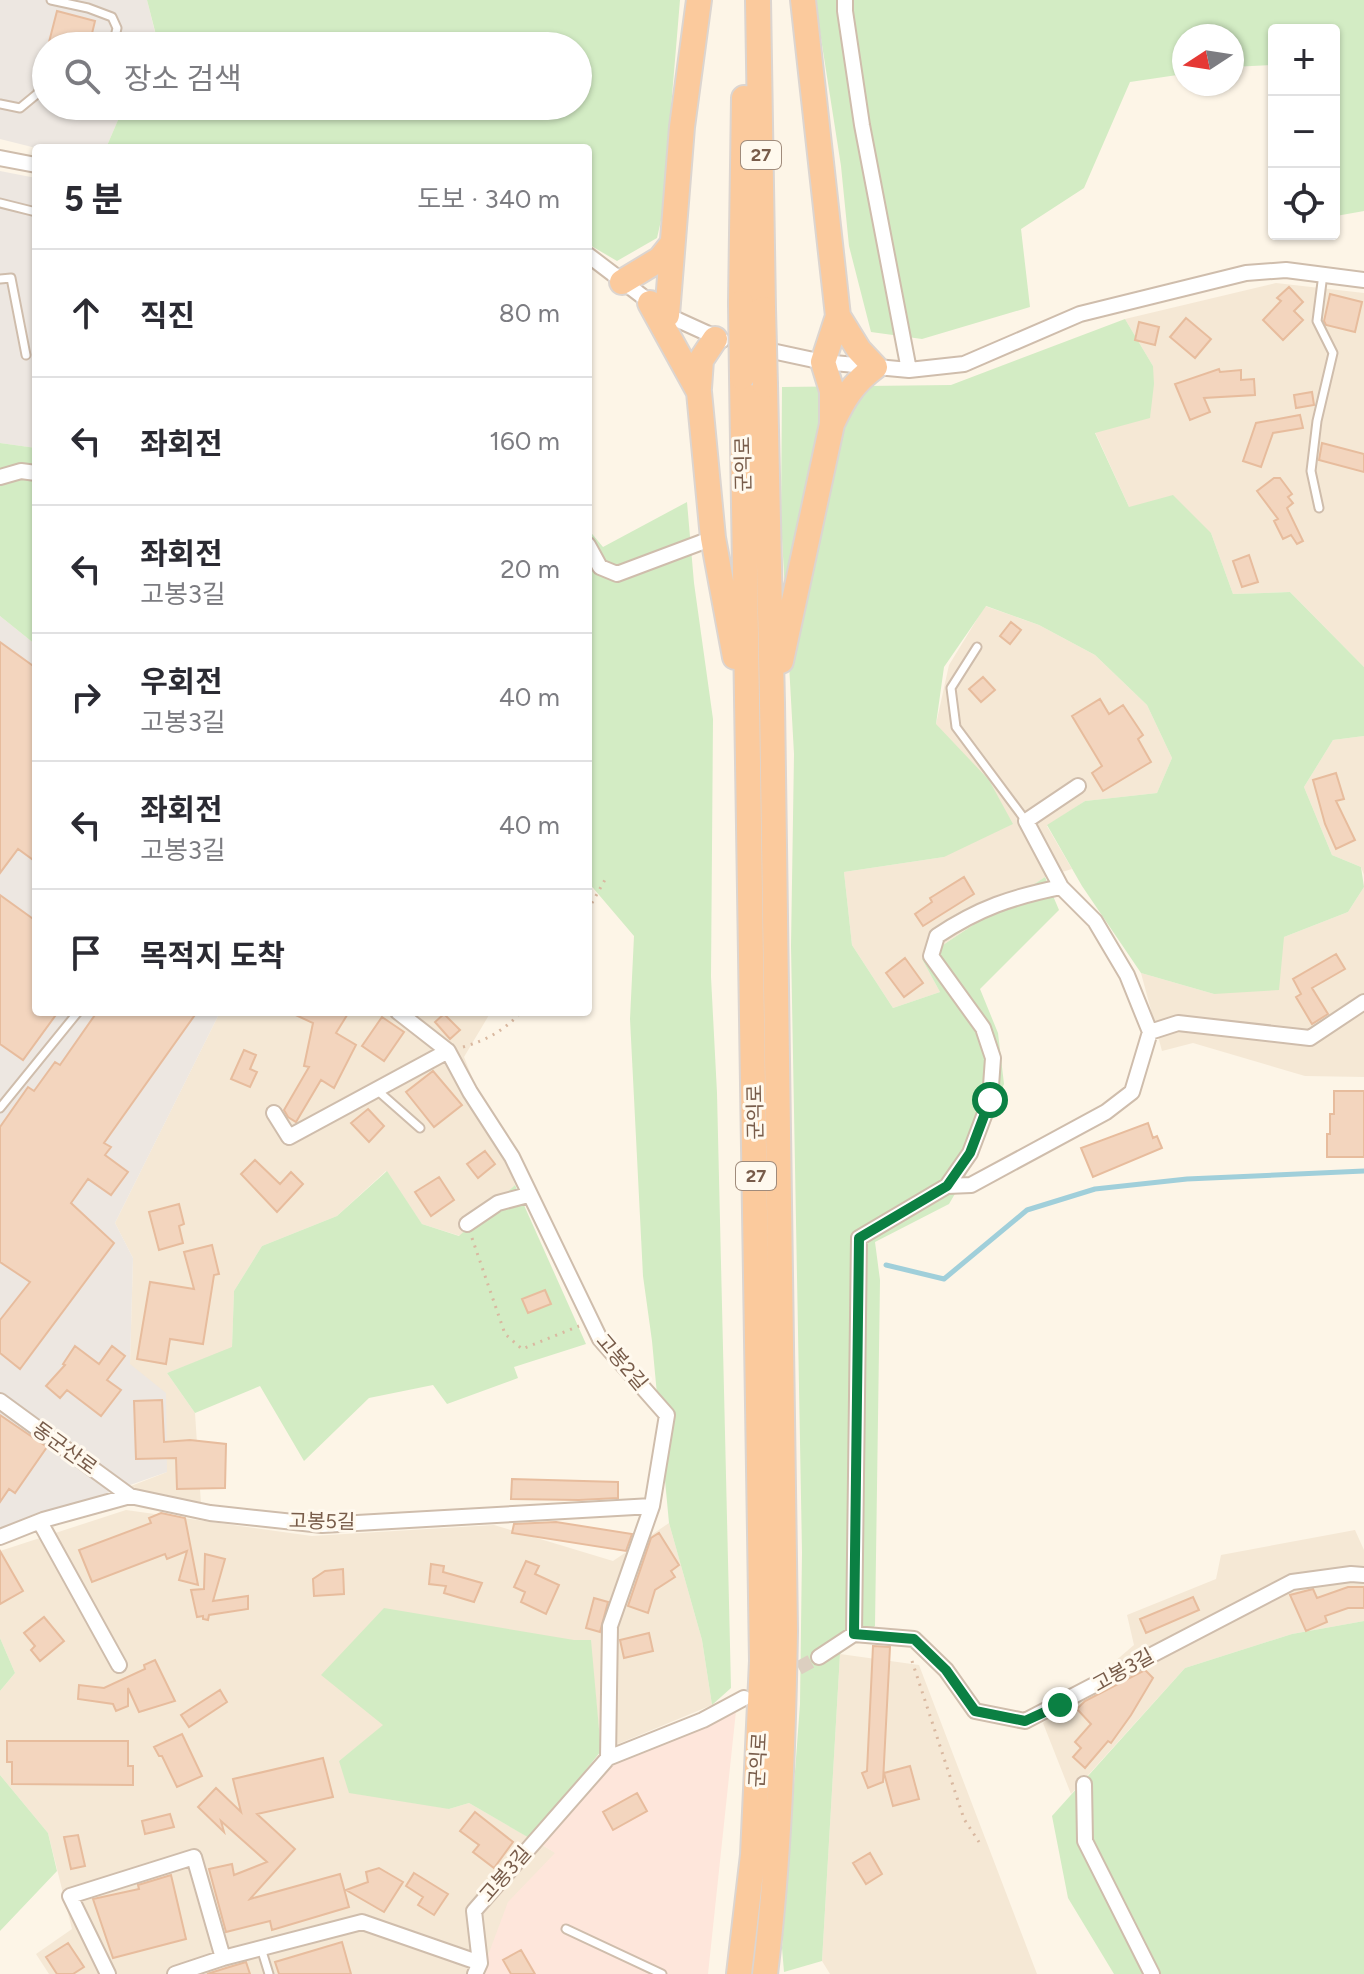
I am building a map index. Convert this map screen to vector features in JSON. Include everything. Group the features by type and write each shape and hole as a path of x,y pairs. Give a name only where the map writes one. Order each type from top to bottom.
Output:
{"highway":[{"path":"699,0 682,127 672,244 658,309 699,392"},
{"name":"군익로","path":"739,1974 753,1855 762,1661 748,726 753,381 745,0"},
{"name":"군익로","path":"752,306 758,0"},
{"path":"803,0 838,316 823,362 832,391 832,424"},
{"path":"622,282 660,259 672,244"},
{"path":"772,703 832,424 845,395 875,367 859,350 838,316"},
{"path":"715,339 701,360 699,392 713,538 748,726"},
{"name":"군익로","path":"753,381 772,703 785,1631 782,1767 765,1974"}],"street":[{"path":"845,0 862,125 909,370"},
{"path":"0,158 32,164"},
{"path":"592,258 658,309 715,339 823,362 909,370 964,364 1080,314 1246,273 1286,270 1364,280"},
{"path":"0,477 21,471 32,472"},
{"path":"592,552 600,567 617,574 713,538"},
{"path":"947,1186 971,1185 1106,1112 1132,1092 1150,1032 1127,975 1095,921 1061,887 1026,821 1078,786"},
{"path":"854,1634 859,1238 947,1186 970,1153 990,1100 993,1058 983,1028 931,956 937,936 971,914 1022,895 1061,887"},
{"path":"1150,1032 1178,1023 1310,1038 1364,1002"},
{"name":"고봉2길","path":"403,1016 448,1051 512,1157 600,1339 667,1415 652,1506 610,1626 608,1758"},
{"path":"274,1113 289,1137 448,1051"},
{"path":"467,1224 498,1203 528,1195"},
{"name":"동군산로","path":"0,1401 130,1496"},
{"name":"고봉5길","path":"0,1537 130,1496 210,1513 322,1525 652,1506"},
{"path":"40,1522 119,1665"},
{"name":"고봉3길","path":"904,1638 914,1639 946,1670 975,1711 1025,1721 1292,1582 1364,1575"},
{"path":"819,1657 854,1634 904,1638"},
{"name":"고봉3길","path":"477,1968 474,1911 608,1758 703,1720 744,1698"},
{"path":"1084,1784 1085,1841 1152,1974"},
{"path":"108,1974 70,1896 194,1857 223,1958"},
{"path":"175,1974 223,1958 362,1922 477,1968"}],"lane":[{"path":"51,0 90,4 112,17 116,32"},
{"path":"0,104 20,108 32,98"},
{"path":"0,203 32,211"},
{"path":"1319,508 1311,471 1317,421 1333,353 1317,321 1323,274"},
{"path":"0,279 11,278 26,355"},
{"path":"977,647 951,688 956,727 1026,821"},
{"path":"0,1108 75,1016"},
{"path":"376,1089 420,1128"},
{"path":"566,1929 662,1974"},
{"path":"261,1948 269,1974"}],"path":[{"path":"592,903 606,878"},
{"path":"448,1051 481,1042 508,1027 518,1016"},
{"path":"467,1224 505,1334 522,1349 591,1321"},
{"path":"904,1638 959,1807 979,1842"}],"shaded area":[{"path":"0,0 147,0 155,32 32,32 32,120 118,120 108,144 32,144 32,147 0,139"},
{"path":"0,171 32,177 32,447 0,443"},
{"path":"1276,283 1364,293 1364,667 1290,592 1233,594 1211,533 1129,507 1095,432 1150,417 1153,366 1125,319"},
{"path":"985,606 1039,625 1095,655 1147,705 1172,758 1157,793 1085,801 1047,826 1072,869 1045,877 922,959 940,992 893,1008 852,945 844,872 944,857 936,724 949,665"},
{"path":"0,616 32,642 32,1016 218,1016 115,1223 133,1258 130,1364 166,1393 167,1472 0,1531"},
{"path":"1364,736 1364,875 1361,867 1332,855 1304,787 1333,740"},
{"path":"1364,887 1364,1077 1305,1076 1193,1043 1162,1051 1141,973 1214,994 1284,937 1348,912"},
{"path":"218,1016 488,1016 464,1057 515,1185 460,1236 422,1224 386,1171 337,1216 262,1246 234,1291 232,1348 167,1373 195,1413 201,1504 140,1492 131,1486 167,1472 130,1364 133,1258 115,1223"},
{"path":"126,1510 312,1536 494,1525 613,1561 669,1523 702,1640 712,1705 601,1751 590,1640 574,1640 383,1726 339,1761 449,1809 469,1803 556,1853 508,1903 487,1974 49,1974 36,1954 72,1929 48,1833 0,1775 0,1691 15,1673 0,1638 0,1551"},
{"path":"1355,1530 1364,1550 1364,1621 1292,1634 1185,1668 1071,1794 1043,1723 1134,1645 1127,1615 1216,1579 1221,1555"},
{"path":"840,1654 919,1665 1037,1974 830,1974 822,1961"},
{"path":"736,1711 708,1974 481,1974 508,1902 555,1853 541,1844 614,1764"}],"green space":[{"path":"147,0 680,0 662,216 657,238 617,261 592,246 592,144 108,144 118,120 592,120 592,32 155,32"},
{"path":"815,0 1364,0 1364,211 1340,215 1340,24 1268,24 1268,65 1244,66 1244,24 1172,24 1172,76 1130,82 1084,188 1021,229 1030,307 922,339 871,332 849,246 841,166"},
{"path":"1125,319 1153,366 1150,418 1095,433 1129,507 1173,495 1211,533 1233,594 1290,592 1364,667 1364,736 1333,740 1304,787 1332,855 1361,867 1364,887 1348,912 1284,937 1279,990 1214,994 1141,973 1082,886 1047,825 1085,801 1157,793 1172,758 1147,705 1095,655 1039,625 986,606 944,667 936,724 989,780 1013,824 944,857 844,872 852,945 893,1008 940,992 922,959 1045,877 1059,910 980,989 998,1033 1004,1084 966,1175 949,1204 875,1242 880,1280 875,1626 840,1654 822,1961 784,1972 782,1948 800,1704 802,1552 791,946 794,754 781,520 782,387 951,385"},
{"path":"0,443 32,447 32,642 0,616"},
{"path":"687,502 694,583 713,719 711,977 717,1093 731,1688 712,1705 702,1640 669,1523 643,1276 630,1019 634,936 592,887 592,534 603,547"},
{"path":"387,1171 422,1224 459,1236 515,1185 586,1344 514,1367 518,1378 447,1404 433,1385 369,1398 304,1461 260,1386 195,1413 167,1373 232,1347 234,1291 262,1246 337,1216"},
{"path":"384,1608 574,1640 591,1640 601,1751 531,1839 469,1803 449,1809 349,1793 339,1761 383,1725 321,1675"},
{"path":"1364,1621 1364,1974 1114,1974 1068,1898 1052,1816 1185,1668 1292,1634"},
{"path":"0,1638 15,1673 0,1691"},
{"path":"0,1775 48,1833 57,1871 0,1931"}],"building":[{"path":"57,11 95,21 92,32 52,32"},
{"path":"1289,287 1303,302 1294,311 1303,320 1283,340 1263,320 1281,301 1277,298"},
{"path":"1330,294 1362,302 1355,332 1326,325 1324,321"},
{"path":"1186,318 1211,339 1195,358 1170,337"},
{"path":"1139,322 1159,327 1155,345 1135,340"},
{"path":"1219,369 1220,372 1241,370 1241,380 1254,379 1255,395 1204,398 1210,412 1190,420 1175,384"},
{"path":"1312,392 1314,405 1296,408 1294,395"},
{"path":"1300,415 1303,428 1273,433 1261,467 1243,461 1256,423"},
{"path":"1322,443 1364,454 1364,472 1319,460"},
{"path":"1274,478 1280,478 1292,494 1288,497 1293,503 1287,508 1303,541 1297,544 1291,535 1283,539 1274,521 1278,519 1257,491"},
{"path":"1249,555 1258,582 1242,587 1233,561"},
{"path":"1011,622 1021,630 1010,644 1000,636"},
{"path":"0,642 32,665 32,859 18,849 0,873"},
{"path":"983,677 995,690 981,702 969,689"},
{"path":"1100,699 1109,714 1123,705 1143,735 1138,739 1151,762 1103,791 1092,773 1102,766 1072,716"},
{"path":"1336,773 1344,799 1336,801 1355,840 1336,849 1325,824 1313,780"},
{"path":"964,877 974,894 923,926 915,914 932,902 930,898"},
{"path":"0,895 32,918 32,1016 55,1016 23,1060 0,1044"},
{"path":"1336,954 1345,969 1312,988 1328,1014 1312,1024 1296,997 1301,994 1293,979"},
{"path":"905,958 923,983 904,997 886,973"},
{"path":"94,1016 194,1016 104,1143 111,1147 105,1155 128,1172 111,1195 88,1179 71,1203 114,1243 20,1369 0,1353 0,1320 30,1282 0,1262 0,1127 28,1087 34,1091 55,1062 60,1065"},
{"path":"298,1016 347,1016 336,1033 356,1045 334,1088 321,1080 296,1122 284,1110 309,1067 304,1066 313,1023"},
{"path":"446,1016 460,1030 450,1039 435,1022"},
{"path":"382,1017 404,1032 384,1061 362,1046"},
{"path":"244,1050 256,1055 250,1069 257,1072 250,1087 231,1079"},
{"path":"433,1071 462,1105 434,1127 406,1092"},
{"path":"1334,1091 1364,1091 1364,1157 1327,1157 1330,1114 1334,1114"},
{"path":"368,1109 384,1126 369,1142 351,1123"},
{"path":"1148,1123 1153,1138 1157,1136 1162,1148 1093,1177 1081,1148"},
{"path":"485,1151 495,1164 478,1178 467,1164"},
{"path":"255,1160 280,1184 291,1172 303,1184 277,1212 241,1174"},
{"path":"439,1177 454,1200 431,1216 415,1192"},
{"path":"179,1204 184,1224 179,1226 183,1243 159,1250 149,1212"},
{"path":"212,1245 219,1274 214,1275 203,1344 170,1339 166,1364 137,1359 150,1282 194,1289 184,1252"},
{"path":"545,1290 551,1304 528,1313 522,1299"},
{"path":"75,1346 99,1364 112,1346 125,1356 107,1380 121,1390 101,1416 67,1390 60,1398 46,1386 65,1365"},
{"path":"162,1400 164,1442 190,1440 226,1444 225,1488 177,1489 176,1458 136,1459 134,1401"},
{"path":"0,1415 47,1447 15,1493 9,1489 0,1502"},
{"path":"512,1479 618,1482 618,1498 511,1499"},
{"path":"161,1513 185,1518 198,1585 179,1580 187,1551 167,1559 165,1554 92,1582 79,1550 151,1523 149,1518"},
{"path":"556,1522 632,1534 626,1551 512,1533 514,1524"},
{"path":"659,1533 679,1565 671,1571 675,1577 655,1590 648,1613 628,1606 651,1538"},
{"path":"0,1551 23,1591 0,1604"},
{"path":"205,1554 225,1559 213,1601 248,1596 248,1609 209,1615 208,1620 203,1616 197,1617 191,1590 204,1589"},
{"path":"526,1561 539,1566 535,1574 559,1585 546,1614 521,1602 525,1592 514,1587"},
{"path":"431,1564 444,1566 443,1572 482,1583 474,1602 444,1593 446,1586 429,1584"},
{"path":"343,1569 344,1594 314,1596 313,1579 325,1571"},
{"path":"1348,1587 1364,1587 1364,1608 1348,1608 1325,1616 1327,1622 1306,1631 1290,1595 1313,1589 1317,1598"},
{"path":"1193,1597 1199,1610 1146,1633 1140,1619"},
{"path":"594,1598 608,1602 600,1632 586,1628"},
{"path":"44,1617 64,1641 40,1661 31,1650 35,1646 24,1633"},
{"path":"649,1633 653,1651 624,1658 620,1640"},
{"path":"873,1646 890,1647 883,1782 868,1788 862,1773 867,1771"},
{"path":"155,1660 175,1701 139,1712 128,1688 128,1706 116,1711 113,1704 78,1699 79,1685 104,1688 145,1669 144,1665"},
{"path":"1145,1670 1153,1678 1131,1715 1111,1743 1108,1741 1085,1768 1073,1757 1081,1748 1075,1742 1091,1724 1077,1709 1085,1701"},
{"path":"220,1690 227,1702 189,1727 181,1715"},
{"path":"182,1734 202,1776 177,1787 162,1756 154,1747"},
{"path":"7,1741 128,1741 128,1766 133,1766 133,1785 12,1784 12,1762 7,1762"},
{"path":"323,1758 333,1797 257,1814 295,1849 250,1899 340,1874 349,1907 272,1930 270,1921 226,1932 209,1869 232,1864 234,1875 267,1862 221,1821 224,1832 198,1807 216,1788 241,1812 233,1779"},
{"path":"910,1766 919,1799 893,1806 884,1773"},
{"path":"637,1793 647,1811 613,1830 603,1812"},
{"path":"475,1812 513,1842 494,1868 473,1852 479,1845 460,1831"},
{"path":"170,1814 174,1827 145,1834 142,1821"},
{"path":"78,1835 85,1866 71,1869 64,1837"},
{"path":"870,1853 882,1874 866,1884 853,1863"},
{"path":"379,1868 403,1882 384,1912 346,1890 368,1882 366,1872"},
{"path":"414,1873 448,1894 434,1915 418,1905 423,1897 406,1886"},
{"path":"171,1875 186,1939 113,1958 93,1899 139,1889 138,1885"},
{"path":"342,1942 351,1974 279,1974 275,1962"},
{"path":"68,1943 84,1967 73,1974 57,1974 46,1957"},
{"path":"521,1950 535,1974 511,1974 503,1960"},
{"path":"246,1962 250,1974 207,1974 226,1968"}],"waterway":[{"path":"886,1265 944,1279 1027,1210 1095,1189 1187,1179 1364,1171"}],"tunnel":[{"path":"780,1678 819,1657"}],"route":[{"path":"990,1100 970,1153 947,1186 859,1238 854,1634 914,1639 946,1670 975,1711 1025,1721 1060,1705"}]}
